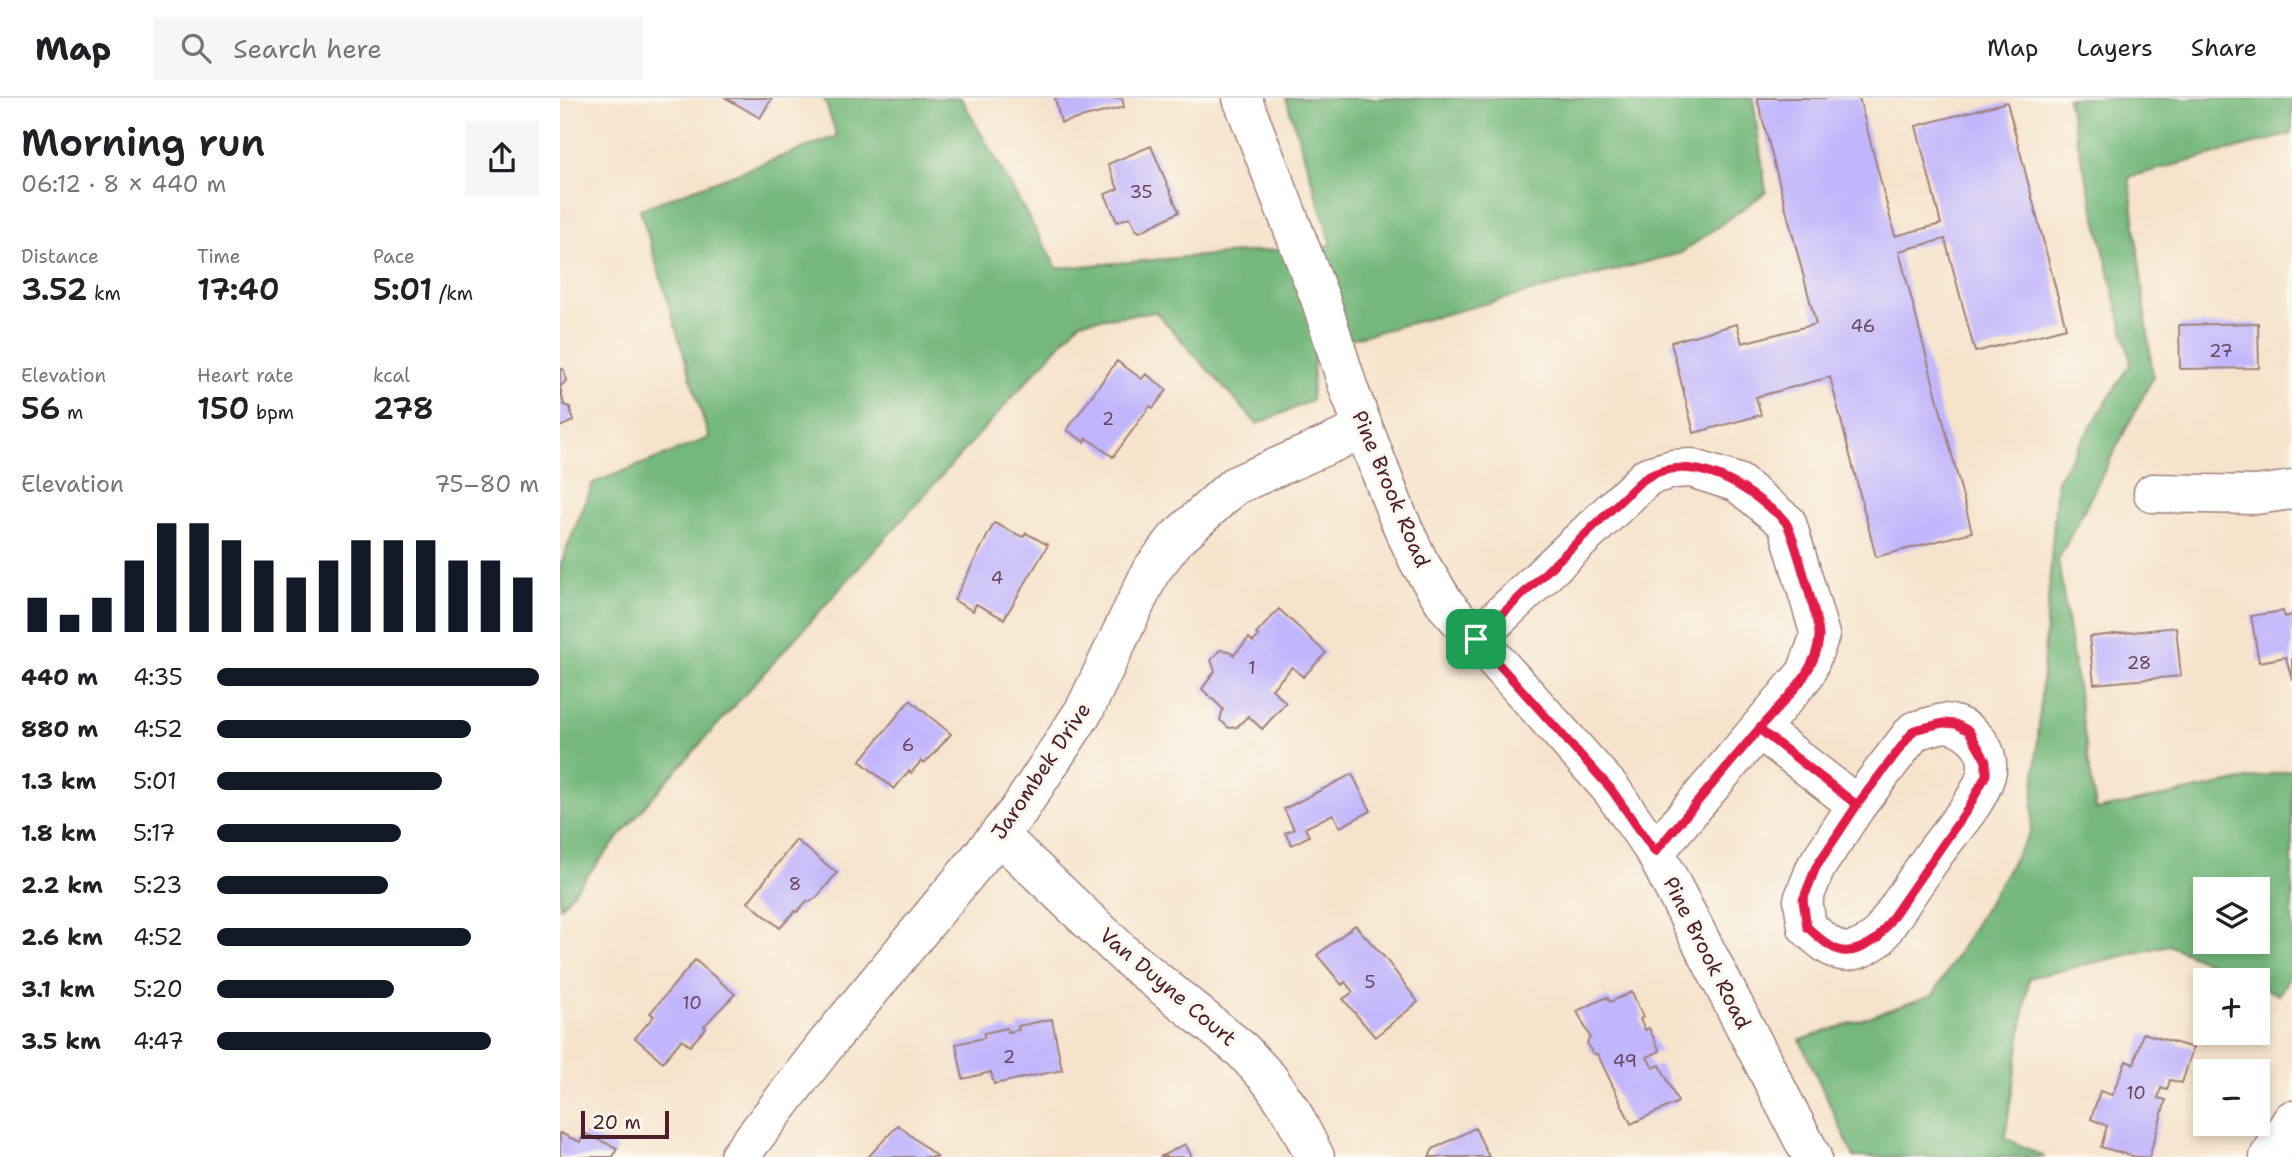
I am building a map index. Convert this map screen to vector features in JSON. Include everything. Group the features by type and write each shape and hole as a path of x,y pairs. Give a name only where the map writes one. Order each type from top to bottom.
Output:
{"street":[{"name":"Pine Brook Road","path":"1242,98 1321,301 1364,429 1419,562 1446,605 1611,789 1655,852 1812,1157"},
{"name":"Jarombek Drive","path":"739,1157 828,1042 1019,810 1085,709 1151,571 1176,539 1234,486 1364,429"},
{"path":"1476,639 1648,476 1673,469 1691,468 1738,483 1787,523 1820,635 1806,673 1655,852"},
{"path":"2153,493 2256,495 2292,490"},
{"path":"1943,723 1956,724 1969,731 1986,761 1986,775 1969,807 1878,938 1858,952 1841,953 1807,927 1803,900 1816,867 1857,805 1914,730 1943,723"},
{"path":"1759,729 1857,805"},
{"name":"Van Duyne Court","path":"999,835 1126,956 1242,1050 1269,1079 1292,1112 1315,1157"},
{"path":"2269,1157 2292,1120"}],"green space":[{"path":"824,98 961,98 1057,268 1332,245 1286,98 1753,98 1766,192 1681,253 1315,348 1311,401 1257,424 1156,312 1081,321 655,794 560,908 560,566 593,483 709,438 640,209 837,136"},
{"path":"2067,98 2292,98 2292,134 2129,177 2153,377 2058,560 2096,810 2292,770 2292,971 2279,995 2270,991 2270,968 2220,968 2169,945 2029,978 2005,1138 2045,1157 1854,1157 1800,1040 1933,995 2031,831 2057,480 2131,363"}],"building":[{"path":"726,98 772,98 760,118"},
{"path":"1055,98 1122,98 1124,107 1061,123"},
{"path":"1757,98 1859,98 1895,236 1941,224 1916,126 2007,102 2066,328 1975,352 1945,239 1899,251 1972,532 1876,557 1830,377 1756,397 1761,415 1694,433 1671,342 1737,324 1742,343 1816,324"},
{"path":"1151,146 1179,212 1140,232 1136,230 1130,217 1117,222 1105,194 1118,189 1108,164"},
{"path":"2258,323 2259,368 2180,369 2179,325"},
{"path":"1117,361 1142,379 1146,374 1167,390 1153,408 1150,406 1113,457 1087,438 1085,442 1067,430"},
{"path":"560,368 564,370 566,381 560,387"},
{"path":"560,387 564,405 570,407 573,421 560,427"},
{"path":"994,523 1023,537 1026,533 1048,545 1004,619 976,604 973,611 954,600"},
{"path":"1279,609 1326,653 1303,677 1292,667 1272,689 1286,703 1262,729 1248,716 1237,727 1229,728 1220,720 1223,709 1202,689 1215,671 1211,660 1220,650 1234,655 1249,638 1253,642 1259,636 1256,634"},
{"path":"2283,611 2284,617 2292,615 2292,680 2286,657 2259,662 2251,616"},
{"path":"2176,627 2181,676 2094,684 2089,637"},
{"path":"910,700 951,734 931,757 924,763 921,761 911,773 909,771 894,789 860,761"},
{"path":"1352,774 1371,811 1340,827 1333,814 1305,828 1309,836 1292,845 1285,833 1294,829 1284,809"},
{"path":"796,840 837,873 817,897 795,911 780,928 748,902"},
{"path":"1355,925 1385,958 1418,1002 1375,1037 1343,999 1353,992 1345,982 1342,985 1317,955"},
{"path":"695,960 735,994 704,1026 706,1028 690,1046 682,1039 663,1062 635,1038 654,1016 650,1013"},
{"path":"1632,992 1643,1017 1640,1019 1645,1030 1649,1028 1660,1051 1647,1057 1653,1068 1660,1065 1678,1102 1631,1124 1598,1055 1592,1053 1587,1043 1590,1037 1577,1011 1607,997 1610,1002"},
{"path":"1052,1019 1062,1070 994,1084 991,1072 963,1079 956,1044 984,1038 984,1033 1007,1028 1008,1032 1019,1030 1018,1026"},
{"path":"2143,1033 2193,1048 2182,1083 2170,1080 2167,1090 2161,1088 2158,1098 2166,1100 2149,1157 2136,1157 2101,1147 2107,1126 2091,1119 2100,1091 2112,1095 2126,1061 2134,1064"},
{"path":"898,1125 937,1157 868,1157"},
{"path":"1475,1128 1489,1157 1429,1157 1433,1149"},
{"path":"560,1133 580,1142 584,1133 617,1148 613,1157 560,1157"},
{"path":"1185,1144 1192,1157 1160,1157"}],"route":[{"path":"1476,639 1611,789 1655,852 1759,729 1857,805 1914,730 1943,723 1956,724 1969,731 1979,744 1986,761 1986,775 1969,807 1878,938 1858,952 1841,953 1824,943 1807,927 1803,900 1816,867 1857,805 1808,767 1759,729 1806,673 1820,635 1787,523 1738,483 1691,468 1673,469 1648,476 1640,482 1476,639"}]}
